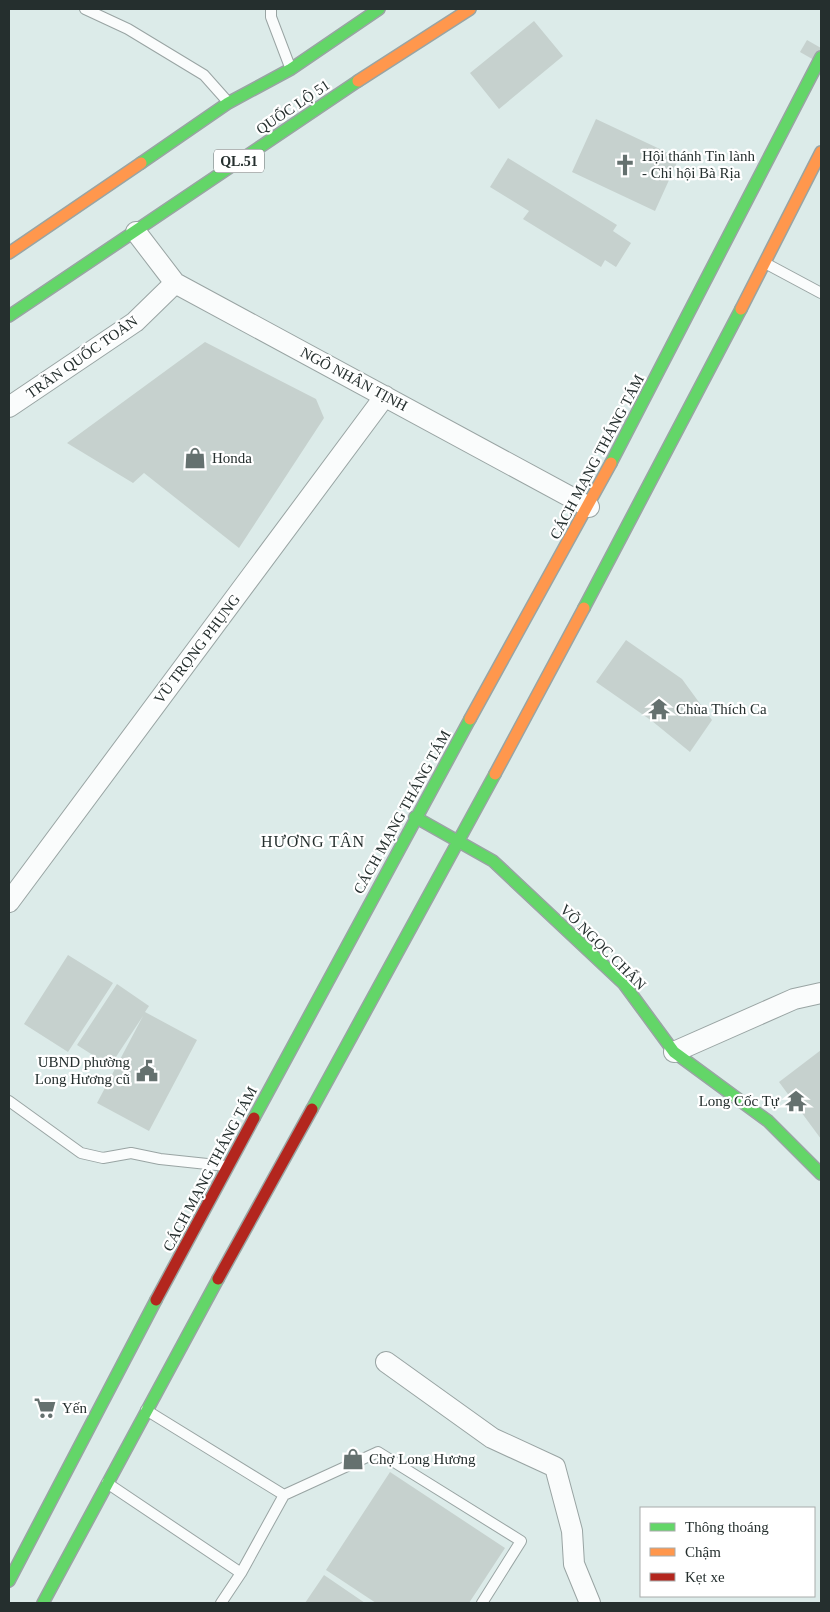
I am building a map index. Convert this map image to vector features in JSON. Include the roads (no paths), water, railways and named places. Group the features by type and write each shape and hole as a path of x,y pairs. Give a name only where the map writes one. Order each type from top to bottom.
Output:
{"main road":[{"path":"9,253 228,103 290,69 379,9"},
{"name":"QUỐC LỘ 51","path":"9,316 136,232 296,121 470,9"},
{"name":"CÁCH MẠNG THÁNG TÁM","path":"9,1581 99,1406 416,818 589,507 821,58"},
{"path":"43,1603 145,1410 459,840 765,263 821,152"},
{"name":"VÕ NGỌC CHẤN","path":"416,818 459,840 493,861 624,984 674,1052 768,1121 821,1174"}],"street":[{"name":"NGÔ NHÂN TỊNH","path":"136,232 175,283 589,507"},
{"name":"TRẦN QUỐC TOẢN","path":"9,407 135,322 175,283"},
{"name":"VŨ TRỌNG PHỤNG","path":"9,902 385,396"},
{"path":"674,1052 794,999 821,993"},
{"path":"386,1362 492,1438 555,1467 572,1531 574,1564 590,1603"}],"lane":[{"path":"86,9 128,29 204,74 228,103"},
{"path":"271,9 271,17 290,69"},
{"path":"765,263 821,292"},
{"path":"9,1101 81,1153 103,1158 131,1153 160,1159 229,1166"},
{"path":"145,1410 284,1495"},
{"path":"221,1603 241,1573 284,1495 378,1452 521,1541 482,1603"},
{"path":"106,1482 241,1573"}],"place":[{"name":"Hội thánh Tin lành - Chi hội Bà Rịa","path":"625,165"},
{"name":"Honda","path":"195,458"},
{"name":"Chùa Thích Ca","path":"659,709"},
{"name":"UBND phường Long Hương cũ","path":"147,1071"},
{"name":"Long Cốc Tự","path":"796,1101"},
{"name":"Yến","path":"45,1408"},
{"name":"Chợ Long Hương","path":"353,1459"}],"district":[{"name":"HƯƠNG TÂN","path":"313,841"}]}
